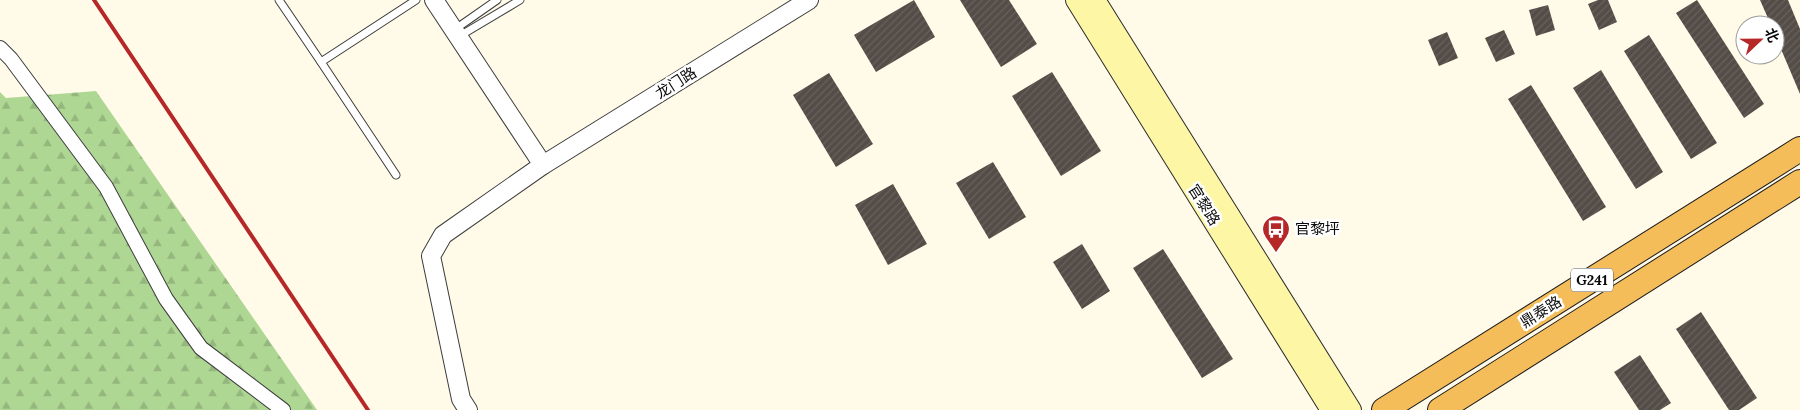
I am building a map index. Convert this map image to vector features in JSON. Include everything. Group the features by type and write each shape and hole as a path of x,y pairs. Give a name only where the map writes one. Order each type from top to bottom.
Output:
{"highway":[{"name":"鼎泰路","path":"1384,410 1800,149"},
{"name":"鼎泰路","path":"1440,410 1800,182"}],"main road":[{"name":"官黎路","path":"1076,0 1331,410"},
{"name":"官黎路","path":"1096,0 1350,410"}],"street":[{"path":"434,0 543,165"},
{"name":"龙门路","path":"468,410 461,399 431,256 443,235 543,165 809,0"},
{"path":"0,48 11,59 106,187 166,299 201,348 283,410"}],"lane":[{"path":"279,0 396,175"},
{"path":"321,62 416,0"},
{"path":"456,34 497,0"},
{"path":"456,34 520,0"}],"green space":[{"path":"96,91 317,410 0,410 0,92 6,98"}],"building":[{"path":"914,0 935,37 876,72 854,35"},
{"path":"960,0 1009,0 1037,44 1001,67"},
{"path":"1598,0 1608,0 1617,22 1599,30 1588,4"},
{"path":"1697,0 1735,59 1735,65 1739,65 1764,104 1744,118 1676,13"},
{"path":"1760,0 1788,0 1800,29 1800,94 1785,59 1785,15 1767,15"},
{"path":"1548,5 1555,30 1536,36 1529,10"},
{"path":"1504,30 1515,54 1496,62 1485,38"},
{"path":"1447,32 1458,58 1439,66 1428,40"},
{"path":"1649,35 1717,143 1691,159 1624,51"},
{"path":"1601,70 1663,172 1636,189 1573,88"},
{"path":"1052,72 1101,151 1061,176 1012,96"},
{"path":"829,73 873,144 836,167 793,95"},
{"path":"1531,85 1606,207 1583,221 1508,99"},
{"path":"993,162 1026,217 989,239 956,183"},
{"path":"893,184 927,244 888,265 855,205"},
{"path":"1082,244 1110,291 1082,309 1053,262"},
{"path":"1163,249 1233,359 1202,378 1133,268"},
{"path":"1701,312 1757,398 1739,410 1729,410 1676,329"},
{"path":"1640,355 1671,403 1660,410 1639,410 1614,372"}],"railway":[{"path":"94,0 368,410"}],"place":[{"name":"官黎坪","path":"1276,253"}]}
